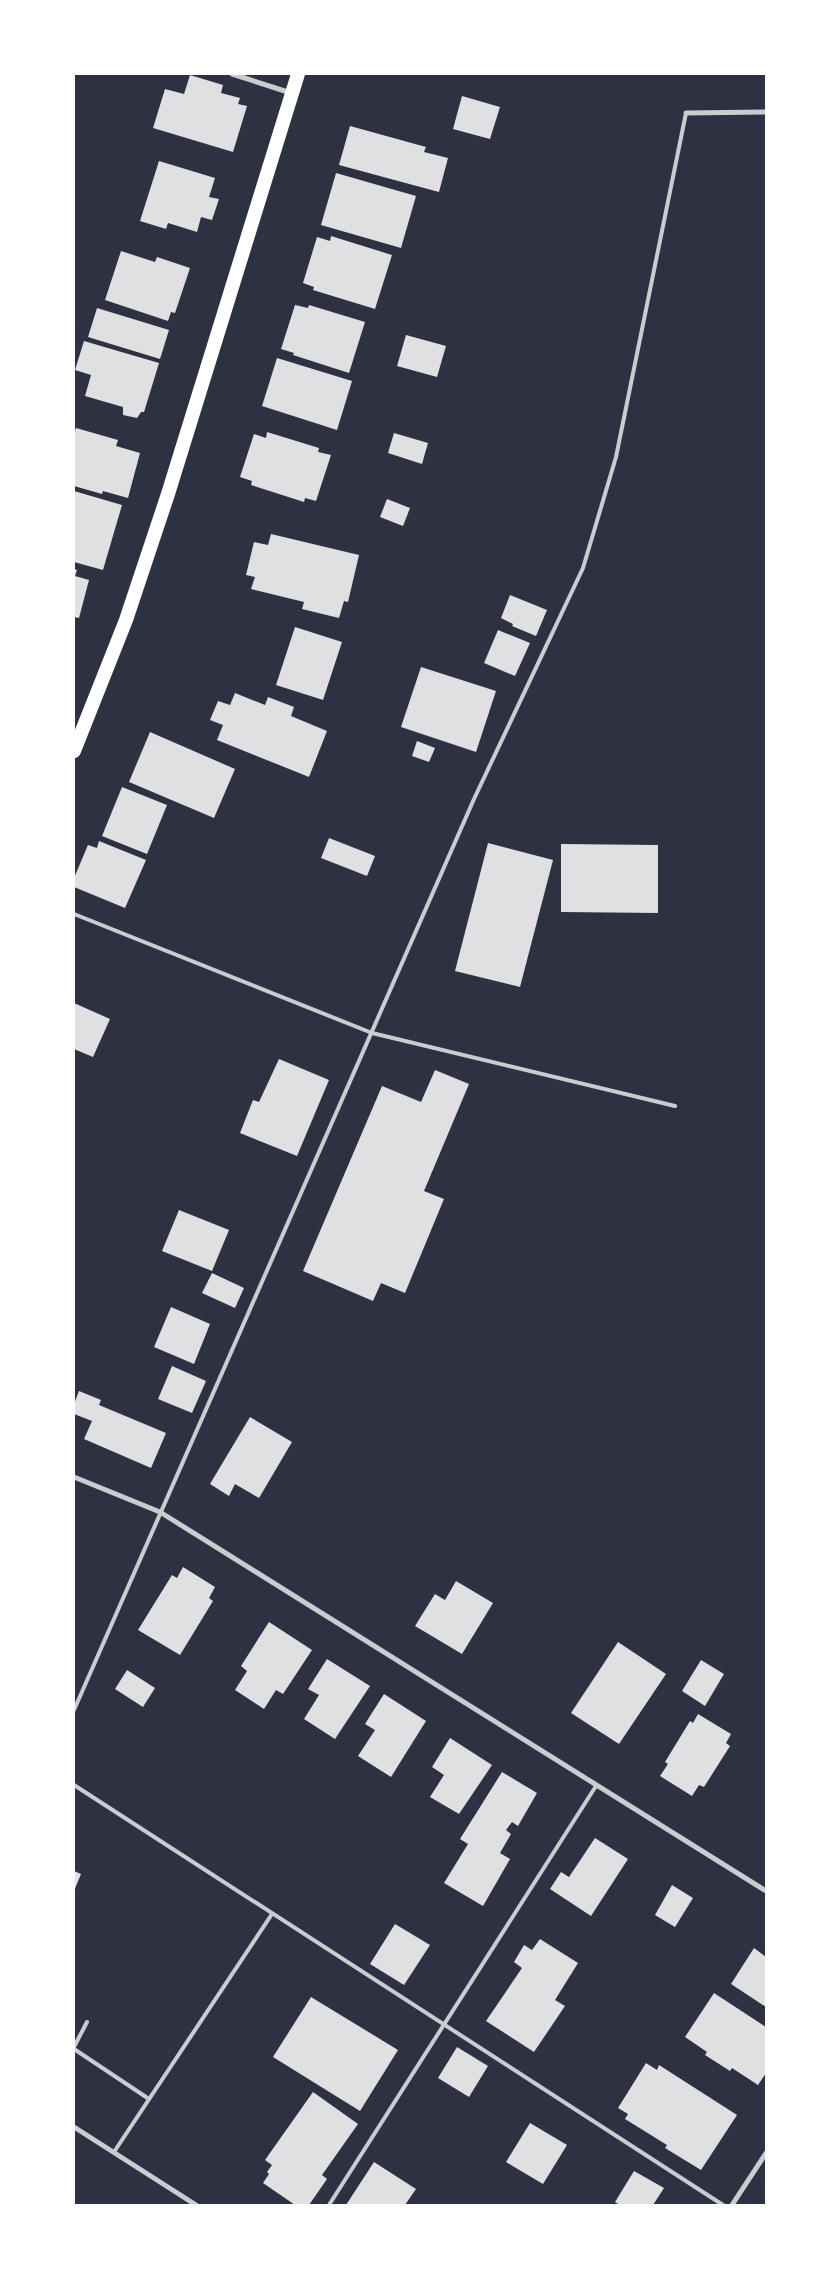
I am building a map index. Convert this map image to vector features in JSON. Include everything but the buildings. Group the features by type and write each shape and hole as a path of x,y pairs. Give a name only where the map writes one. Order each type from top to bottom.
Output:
{"highway":[{"path":"74,751 126,620 168,494 298,74"}],"street":[{"path":"232,74 293,94"},
{"path":"686,113 766,112"},
{"path":"74,1477 160,1512 766,1891"},
{"path":"74,2127 196,2205"},
{"path":"732,2205 766,2153"}],"lane":[{"path":"74,1710 474,799 583,568 616,457 686,113"},
{"path":"74,914 372,1033 675,1106"},
{"path":"74,1785 722,2205"},
{"path":"329,2205 596,1786"},
{"path":"114,2152 272,1914"},
{"path":"87,2022 74,2048 149,2100"}]}
